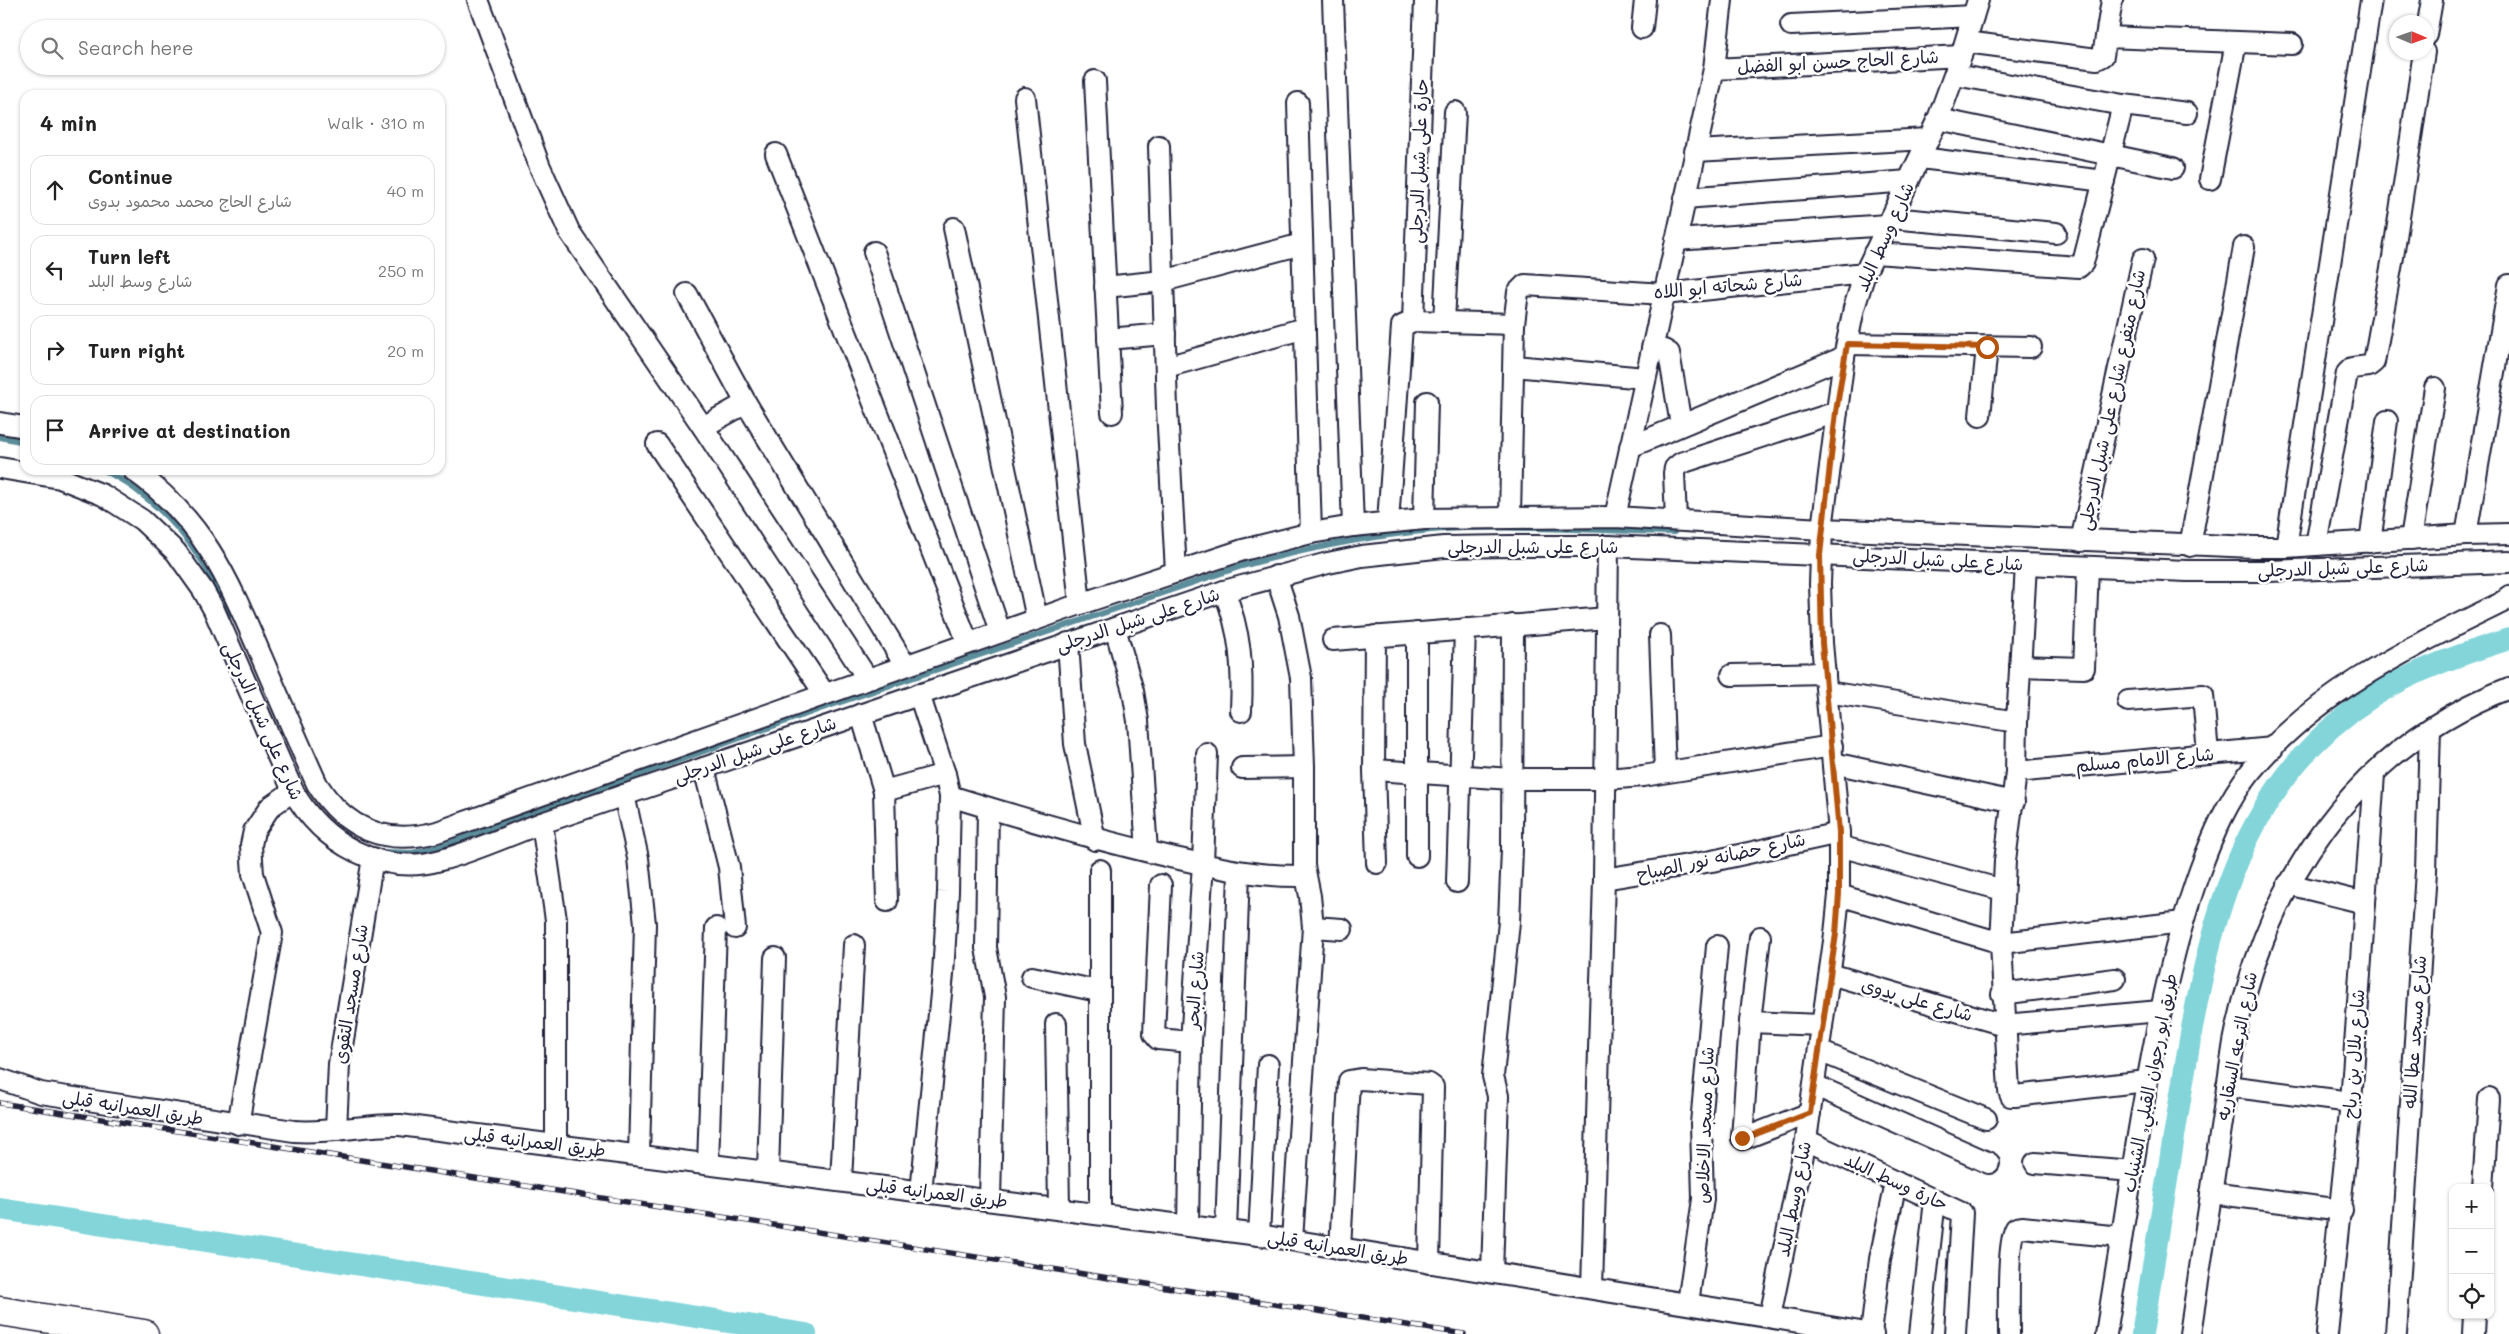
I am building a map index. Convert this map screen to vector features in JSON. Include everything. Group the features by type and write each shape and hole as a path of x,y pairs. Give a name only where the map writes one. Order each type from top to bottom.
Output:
{"highway":[{"path":"0,1311 144,1334"}],"street":[{"path":"478,0 540,168 569,231 703,427 866,678"},
{"path":"1333,0 1352,526"},
{"name":"حارة على شبل الدرجلى","path":"1388,522 1407,325 1425,0"},
{"path":"1642,28 1644,0"},
{"path":"1616,517 1714,69 1722,0"},
{"path":"2112,0 2106,37 2292,44"},
{"path":"2286,547 2371,0"},
{"path":"2429,15 2432,0"},
{"path":"1791,25 1976,8"},
{"name":"شارع وسط البلد","path":"1770,1317 1806,1140 1830,974 1839,894 1839,839 1820,614 1822,529 1836,412 1854,308 1865,273 1938,119 1964,49 1976,8"},
{"name":"شارع الحاج حسن ابو الفضل","path":"1714,69 1964,49 2098,59 2103,56 2106,37"},
{"path":"2210,179 2236,42"},
{"path":"2316,545 2348,371 2354,368 2369,366 2374,362 2393,257 2423,60"},
{"path":"1955,74 2123,105 2187,112"},
{"path":"1095,81 1112,413"},
{"path":"1025,98 1080,604"},
{"path":"1298,104 1311,533"},
{"path":"1874,253 2079,267 2083,263 2123,105"},
{"path":"1444,322 1454,112"},
{"path":"1938,119 2173,168"},
{"path":"1696,151 1929,139"},
{"path":"1159,146 1166,367 1176,572"},
{"path":"776,154 968,643"},
{"path":"1921,158 2104,180"},
{"path":"1685,198 1909,181"},
{"path":"1676,240 1889,222 2056,233"},
{"path":"954,228 1037,618"},
{"path":"1105,287 1163,281 1302,244"},
{"path":"2190,546 2244,247"},
{"path":"874,252 1000,632"},
{"name":"شارع متفرع شارع على شبل الدرجلى","path":"2081,541 2143,258"},
{"name":"شارع شحاته ابو اللاه","path":"1514,324 1518,292 1525,285 1664,294 1865,273"},
{"path":"2466,535 2509,285"},
{"path":"687,294 746,403 905,665"},
{"path":"1407,325 1444,322 1514,324 1510,516"},
{"path":"1166,367 1305,328"},
{"path":"1108,339 1165,334"},
{"path":"1980,416 1987,347"},
{"path":"1630,447 1846,351 2022,347"},
{"path":"1652,348 1664,350 1669,354 1681,425"},
{"path":"1514,366 1645,378"},
{"path":"2411,539 2435,388"},
{"path":"1424,519 1427,402"},
{"path":"703,427 746,403"},
{"path":"1676,520 1674,473 1675,468 1681,463 1836,412"},
{"path":"2370,542 2387,421"},
{"path":"0,423 20,426"},
{"path":"657,444 824,693"},
{"name":"شارع على شبل الدرجلى","path":"0,468 20,471"},
{"name":"شارع على شبل الدرجلى","path":"42,475 60,478 103,495 142,520 176,552 195,577 214,610 293,791 304,810 327,834 342,844 372,858 407,864 441,860 542,823 1224,591 1328,563 1402,551 1511,546 1608,546 2026,565 2269,571 2509,562"},
{"name":"شارع على شبل الدرجلى","path":"139,475 170,500 190,522 223,570 317,784 325,797 347,820 376,833 406,838 437,832 866,678 1176,572 1243,550 1311,533 1352,526 1424,519 1510,516 1616,517 1822,529 2190,546 2286,547 2466,535 2509,534"},
{"path":"1592,1288 1604,879 1608,546"},
{"path":"2026,565 2016,722 2016,772 2003,890 2001,943 2008,1091 2011,1096 2147,1081"},
{"path":"2020,666 2084,668 2088,567"},
{"path":"1276,576 1289,616 1301,678 1305,876 1310,896 1313,927 1292,1240"},
{"path":"1224,591 1238,630 1241,650 1241,712"},
{"name":"طريق ابو رجوان القبلي, الشنباب","path":"2106,1334 2160,1011 2183,922 2217,826 2232,798 2251,771 2307,717 2372,670 2407,650 2501,603 2509,596"},
{"path":"1333,640 1607,618"},
{"path":"1492,1272 1498,1096 1493,1076 1508,922 1512,779 1513,625"},
{"path":"1116,628 1133,691 1138,721 1147,851"},
{"path":"1457,882 1464,629"},
{"path":"1417,633 1417,856"},
{"path":"1660,635 1665,772"},
{"path":"1375,636 1374,770 1377,862"},
{"path":"1068,643 1075,744 1096,840"},
{"path":"1732,676 1826,682 2016,722"},
{"name":"شارع الترعه السقاريه","path":"2190,1334 2227,1086 2242,1002 2249,977 2270,921 2288,884 2327,825 2374,774 2430,730 2468,707 2509,688"},
{"path":"919,694 946,774 950,796 948,892 943,974 921,1192"},
{"path":"2128,701 2203,695 2208,754"},
{"path":"861,714 884,791 887,901"},
{"name":"شارع مسجد عطا الله","path":"2396,1334 2426,871 2430,730"},
{"name":"شارع الامام مسلم","path":"2016,772 2273,748"},
{"name":"شارع البحر","path":"1188,1226 1191,1042 1203,864 1207,754"},
{"path":"1374,770 1512,779 1605,780 1832,755 2014,802"},
{"path":"1242,768 1304,767"},
{"path":"704,768 729,867 708,1164"},
{"path":"884,791 946,774"},
{"name":"شارع بلال بن رباح","path":"2327,1334 2342,1210 2374,774"},
{"path":"238,1124 272,933 253,874 251,845 258,825 270,807 293,791"},
{"path":"624,795 638,858 645,924 639,1155"},
{"path":"950,796 1096,840 1239,873 1305,876"},
{"path":"988,808 986,948 995,997 990,1199"},
{"path":"542,823 556,920 556,1144"},
{"path":"1839,839 2003,890"},
{"name":"شارع حضانه نور الصباح","path":"1604,879 1839,839"},
{"name":"شارع مسجد التقوى","path":"336,1130 340,1064 372,858"},
{"path":"1100,870 1098,990 1100,1214"},
{"path":"1226,1230 1239,873"},
{"path":"2288,884 2365,903"},
{"path":"1162,885 1154,1034 1158,1039 1191,1042"},
{"path":"1839,894 2001,943 2183,922"},
{"path":"1313,927 1342,929"},
{"path":"1760,937 1750,1022 1742,1138 1810,1113"},
{"path":"841,1180 854,945"},
{"name":"شارع مسجد الاخلاص","path":"1688,1304 1703,1199 1701,1124 1717,946"},
{"path":"768,1171 775,958"},
{"name":"شارع على بدوى","path":"1830,974 2004,1025"},
{"path":"1032,977 1098,990"},
{"path":"2002,994 2115,979"},
{"path":"2004,1025 2160,1011"},
{"path":"1750,1022 1822,1025"},
{"path":"1056,1024 1059,1208"},
{"path":"1819,1050 1986,1119"},
{"path":"1259,1235 1268,1065"},
{"name":"طريق العمرانيه قبلى","path":"0,1079 41,1094 238,1124 308,1132 379,1124 400,1125 1226,1230 1872,1334"},
{"path":"1340,1248 1349,1082 1361,1079 1429,1084 1433,1088 1429,1263"},
{"path":"1814,1085 1989,1163"},
{"path":"2227,1086 2351,1102"},
{"path":"2483,1184 2489,1099"},
{"name":"حارة وسط البلد","path":"1806,1140 1962,1213 1955,1334"},
{"path":"2035,1162 2132,1170"},
{"path":"1872,1334 1880,1260 1896,1182"},
{"path":"2211,1193 2342,1210"},
{"path":"1920,1334 1935,1200"},
{"path":"2009,1334 2010,1258 2016,1228 2022,1226 2122,1237"},
{"path":"2473,1334 2474,1319"}],"waterway":[{"path":"0,437 20,441"},
{"path":"113,475 151,502 179,530 202,561 228,616"},
{"path":"384,852 412,853 439,847 820,709 1242,566 1265,560 1360,540 1432,530 1523,528 1674,532"},
{"path":"2142,1334 2192,1026 2204,971 2217,917 2236,866 2259,818 2288,773 2326,732 2372,697 2421,671 2509,639"},
{"path":"0,1209 806,1334"}],"railway":[{"path":"0,1103 1464,1334"}],"route":[{"path":"1742,1138 1810,1113 1836,934 1839,894 1839,846 1822,643 1820,555 1836,412 1847,344 1987,347"}]}
